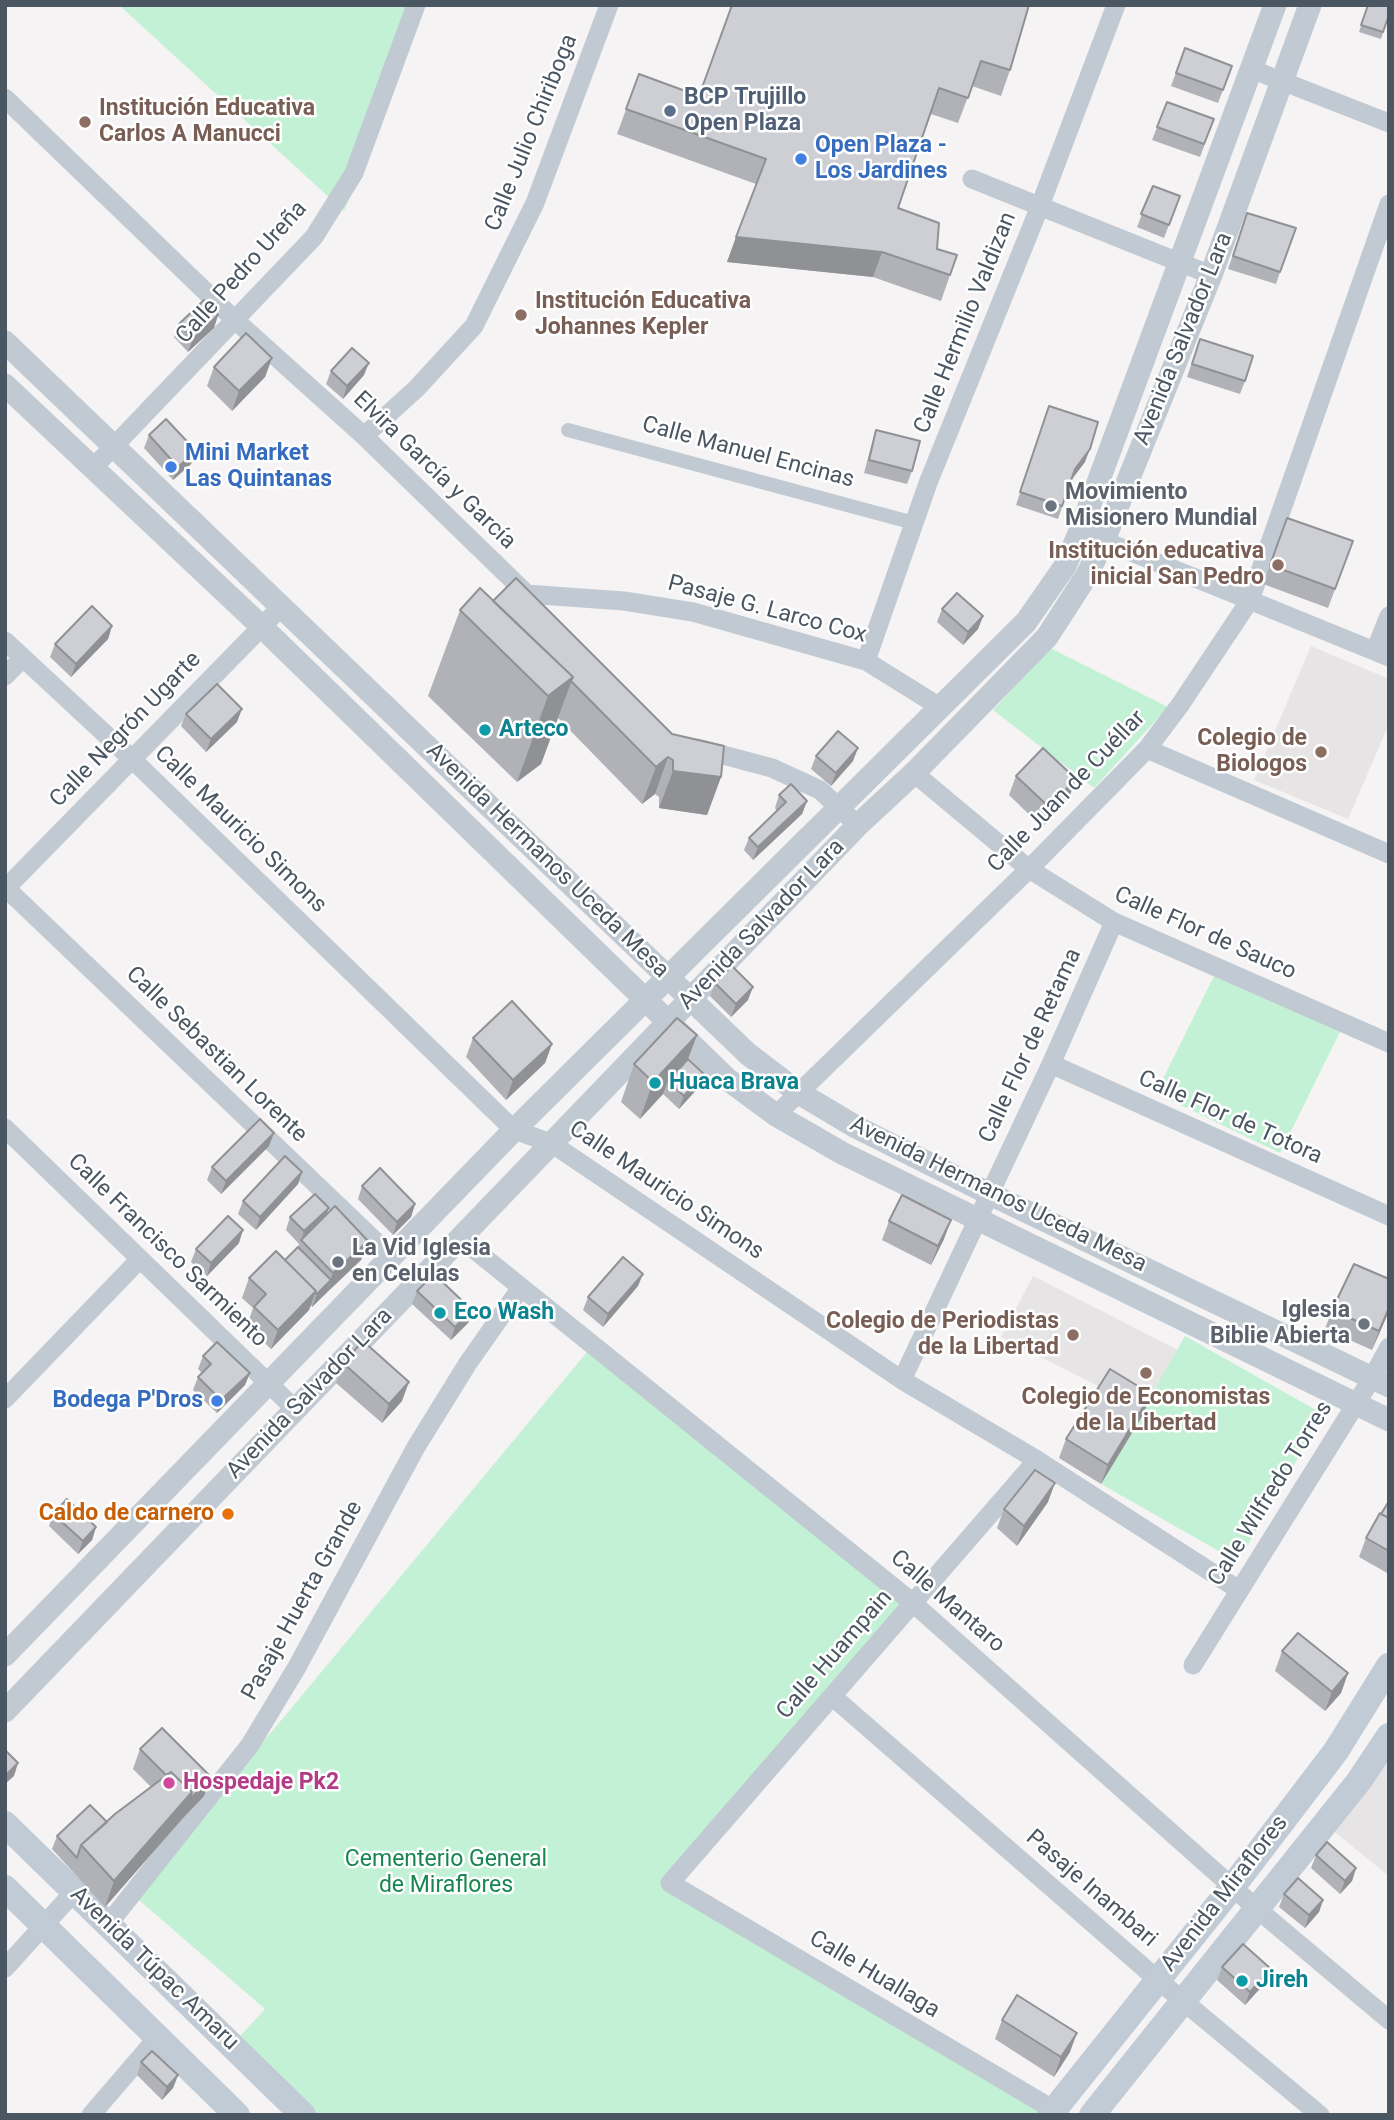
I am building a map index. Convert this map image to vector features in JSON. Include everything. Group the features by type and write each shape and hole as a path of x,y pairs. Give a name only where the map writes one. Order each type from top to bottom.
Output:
{"main road":[{"name":"Avenida Miraflores","path":"1052,2113 1233,1886 1336,1751 1389,1666"},
{"name":"Avenida Miraflores","path":"1092,2115 1359,1781 1389,1736"},
{"name":"Avenida Túpac Amaru","path":"5,1824 299,2113"},
{"name":"Avenida Túpac Amaru","path":"5,1888 237,2115"}],"street":[{"name":"Calle Pedro Ureña","path":"92,469 314,237 354,173 416,5"},
{"name":"Calle Julio Chiriboga","path":"364,436 416,389 474,326 536,203 609,5"},
{"name":"Calle Hermilio Valdizan","path":"866,660 928,483 1040,206 1116,5"},
{"name":"Avenida Salvador Lara","path":"5,1655 514,1130 1026,622 1065,566 1080,531 1275,5"},
{"name":"Avenida Salvador Lara","path":"5,1712 859,824 914,773 1047,637 1087,575 1104,540 1211,275 1310,5"},
{"path":"1251,69 1389,123"},
{"name":"Elvira García y García","path":"5,99 235,320 364,436 545,613"},
{"path":"972,179 1211,275"},
{"name":"Calle Juan de Cuéllar","path":"776,1115 1029,869 1147,749 1180,705 1250,600 1389,204"},
{"name":"Avenida Hermanos Uceda Mesa","path":"5,342 748,1054 799,1093 856,1127 990,1194 1380,1382"},
{"name":"Avenida Hermanos Uceda Mesa","path":"5,385 262,626 727,1079 776,1115 842,1153 1389,1420"},
{"name":"Calle Manuel Encinas","path":"568,430 914,523"},
{"path":"1080,531 1382,654 1389,615"},
{"name":"Pasaje G. Larco Cox","path":"527,594 625,601 693,612 866,660 940,707"},
{"name":"Calle Negrón Ugarte","path":"5,888 282,606"},
{"name":"Calle Mauricio Simons","path":"5,642 132,759 514,1130 551,1143 902,1380 1037,1460 1239,1590"},
{"path":"5,676 23,658"},
{"path":"678,741 772,768 820,790 859,824"},
{"path":"1147,749 1389,854"},
{"name":"Calle Flor de Sauco","path":"914,773 1029,869 1114,922 1389,1043"},
{"path":"484,843 506,821"},
{"name":"Calle Sebastian Lorente","path":"5,888 392,1257"},
{"name":"Calle Flor de Retama","path":"902,1380 1051,1064 1114,922"},
{"name":"Calle Flor de Totora","path":"1051,1064 1389,1216"},
{"name":"Calle Francisco Sarmiento","path":"9,1139 140,1259 295,1409"},
{"name":"Calle Mantaro","path":"460,1238 520,1289 913,1602 1256,1908 1389,2020"},
{"path":"5,1399 140,1259"},
{"name":"Pasaje Huerta Grande","path":"108,1923 250,1745 297,1667 416,1447 468,1363 520,1289"},
{"name":"Calle Wilfredo Torres","path":"1192,1665 1355,1404 1380,1382 1389,1347"},
{"name":"Calle Huampain","path":"670,1883 1037,1460"},
{"path":"79,1580 108,1606"},
{"name":"Pasaje Inambari","path":"832,1696 1158,1980 1320,2115"},
{"name":"Calle Huallaga","path":"670,1883 1052,2113"},
{"path":"5,1968 74,1892"},
{"path":"91,2115 158,2037"}],"shaded area":[{"name":"Colegio de Biologos","path":"1311,646 1389,679 1389,724 1348,819 1254,780"},
{"name":"Colegio de Periodistas de la Libertad","path":"1033,1276 1180,1351 1144,1413 1102,1388 1001,1337"},
{"path":"1389,1760 1389,1876 1332,1830"}],"green space":[{"path":"119,5 418,5 370,153 344,211"},
{"path":"1050,648 1168,707 1094,788 993,710"},
{"path":"1216,972 1340,1032 1280,1153 1156,1093"},
{"path":"1185,1336 1323,1414 1238,1562 1101,1484"},
{"name":"Cementerio General de Miraflores","path":"592,1346 913,1603 671,1882 1050,2115 305,2115 232,2045 265,2009 132,1894 279,1723"}],"building":[{"name":"Open Plaza - Los Jardines","path":"732,5 1029,5 1010,70 981,61 968,98 939,88 898,208 939,223 937,249 957,255 950,275 882,252 736,237 766,159 626,109 639,74 699,96"},
{"path":"1368,5 1389,5 1389,15 1383,32 1361,25"},
{"path":"1185,48 1232,66 1223,90 1176,73"},
{"path":"1167,102 1214,119 1204,144 1157,127"},
{"path":"1153,186 1180,196 1169,225 1141,214"},
{"path":"1247,213 1296,228 1280,272 1233,256"},
{"path":"204,300 218,315 193,339 179,324"},
{"path":"246,333 272,358 239,391 214,367"},
{"path":"1200,339 1253,356 1245,381 1192,364"},
{"path":"352,348 369,363 347,386 331,371"},
{"path":"1049,406 1098,422 1090,449 1075,469 1062,506 1020,492"},
{"path":"166,419 196,451 178,467 149,435"},
{"path":"876,430 920,441 912,471 869,460"},
{"path":"1287,518 1353,541 1335,589 1270,565"},
{"path":"516,578 672,734 724,746 721,777 673,771 673,760 668,757 656,767 571,681 573,677 493,601"},
{"path":"480,588 573,677 548,696 460,610"},
{"path":"957,593 983,616 968,632 942,609"},
{"path":"92,606 112,626 76,664 55,644"},
{"path":"217,684 242,709 211,739 186,714"},
{"path":"838,731 858,748 836,773 816,756"},
{"path":"1043,748 1076,779 1049,807 1016,776"},
{"path":"791,784 807,801 758,847 749,838 786,802 779,795"},
{"path":"732,966 753,987 736,1004 715,983"},
{"path":"512,1001 552,1044 513,1080 473,1038"},
{"path":"677,1018 697,1035 653,1082 634,1064"},
{"path":"688,1059 704,1074 684,1096 668,1081"},
{"path":"260,1119 274,1133 226,1181 212,1167"},
{"path":"285,1156 302,1172 260,1217 243,1201"},
{"path":"380,1168 415,1204 397,1222 362,1186"},
{"path":"315,1194 329,1208 304,1231 290,1217"},
{"path":"902,1195 951,1220 938,1246 889,1221"},
{"path":"335,1206 368,1241 333,1273 301,1240"},
{"path":"228,1216 243,1230 211,1263 196,1249"},
{"path":"298,1247 331,1280 317,1294 285,1260"},
{"path":"276,1251 316,1291 278,1330 254,1307 266,1294 249,1278"},
{"path":"623,1257 643,1274 608,1314 588,1297"},
{"path":"1354,1264 1389,1279 1389,1308 1379,1331 1332,1310"},
{"path":"434,1274 472,1310 455,1327 417,1291"},
{"path":"363,1341 409,1382 389,1404 343,1363"},
{"path":"217,1342 250,1373 221,1400 198,1377 211,1364 203,1356"},
{"path":"1110,1369 1151,1394 1108,1465 1066,1439"},
{"path":"1035,1470 1055,1483 1024,1526 1004,1509"},
{"path":"67,1499 96,1527 83,1541 53,1514"},
{"path":"1389,1501 1389,1518 1381,1514"},
{"path":"1380,1513 1389,1518 1389,1551 1366,1538"},
{"path":"1298,1633 1348,1673 1332,1692 1282,1651"},
{"path":"162,1728 211,1777 190,1799 192,1792 171,1772 166,1775 140,1749"},
{"path":"5,1750 18,1763 5,1776"},
{"path":"171,1772 192,1792 114,1881 81,1845 115,1814"},
{"path":"90,1805 107,1822 81,1845 77,1858 57,1836"},
{"path":"1327,1842 1356,1868 1345,1881 1316,1855"},
{"path":"1298,1878 1323,1900 1309,1915 1284,1894"},
{"path":"1243,1944 1271,1969 1250,1992 1222,1967"},
{"path":"1017,1995 1077,2033 1061,2057 1002,2020"},
{"path":"152,2051 178,2075 167,2087 141,2062"}],"place":[{"name":"BCP Trujillo Open Plaza","path":"670,111"},
{"name":"Institución Educativa Carlos A Manucci","path":"85,122"},
{"name":"Open Plaza - Los Jardines","path":"801,159"},
{"name":"Institución Educativa Johannes Kepler","path":"521,315"},
{"name":"Mini Market Las Quintanas","path":"171,467"},
{"name":"Movimiento Misionero Mundial","path":"1051,506"},
{"name":"Institución educativa inicial San Pedro","path":"1278,565"},
{"name":"Arteco","path":"485,730"},
{"name":"Colegio de Biologos","path":"1321,752"},
{"name":"Huaca Brava","path":"655,1083"},
{"name":"La Vid Iglesia en Celulas","path":"338,1262"},
{"name":"Eco Wash","path":"440,1313"},
{"name":"Iglesia Biblie Abierta","path":"1364,1324"},
{"name":"Colegio de Periodistas de la Libertad","path":"1073,1335"},
{"name":"Colegio de Economistas de la Libertad","path":"1146,1373"},
{"name":"Bodega P'Dros","path":"217,1401"},
{"name":"Caldo de carnero","path":"228,1514"},
{"name":"Hospedaje Pk2","path":"169,1783"},
{"name":"Jireh","path":"1242,1981"}]}
